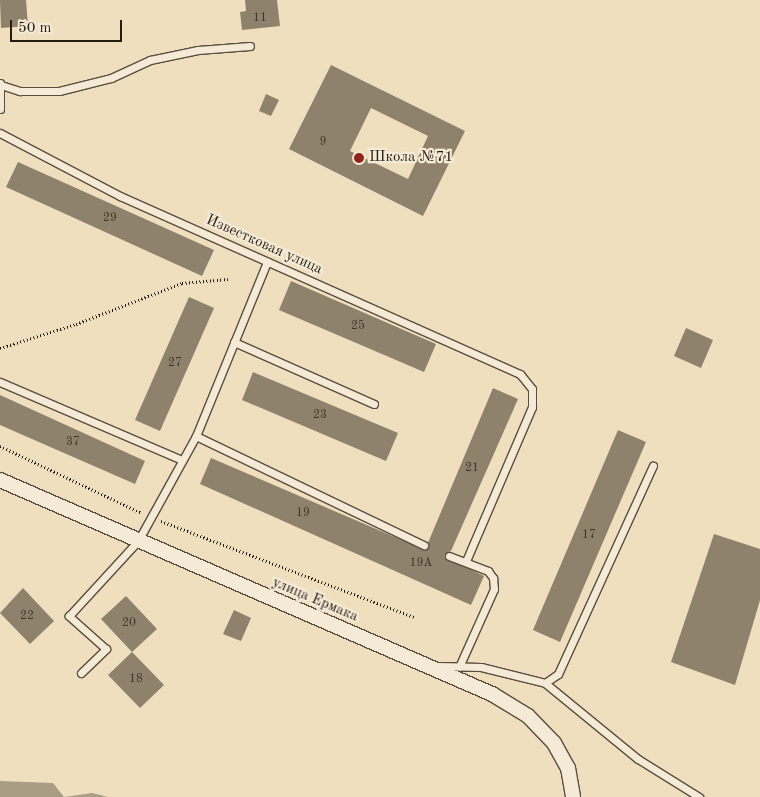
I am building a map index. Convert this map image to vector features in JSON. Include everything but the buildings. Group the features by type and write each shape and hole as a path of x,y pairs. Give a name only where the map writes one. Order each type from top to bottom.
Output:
{"street":[{"name":"улица Ермака","path":"0,480 492,694 528,716 554,743 568,768 573,796"}],"lane":[{"path":"0,109 0,84 20,91 59,91 111,78 150,60 198,50 250,46"},
{"name":"Известковая улица","path":"0,133 120,196 520,374 532,390 532,407 466,561"},
{"path":"81,673 106,649 69,616 138,541 196,436 267,262"},
{"path":"234,342 374,404"},
{"path":"0,382 182,460"},
{"path":"196,436 424,545"},
{"path":"545,683 558,674 653,466"},
{"path":"449,556 488,571 494,590 459,666"},
{"path":"426,666 481,667 545,683 638,760 699,797"}],"path":[{"path":"0,348 76,324 182,283 228,279"},
{"path":"0,446 151,517 414,617"}],"shaded area":[{"path":"0,781 53,783 64,797 0,797"},
{"path":"92,793 108,797 64,797"}],"place":[{"name":"Школа №71","path":"359,158"}]}
